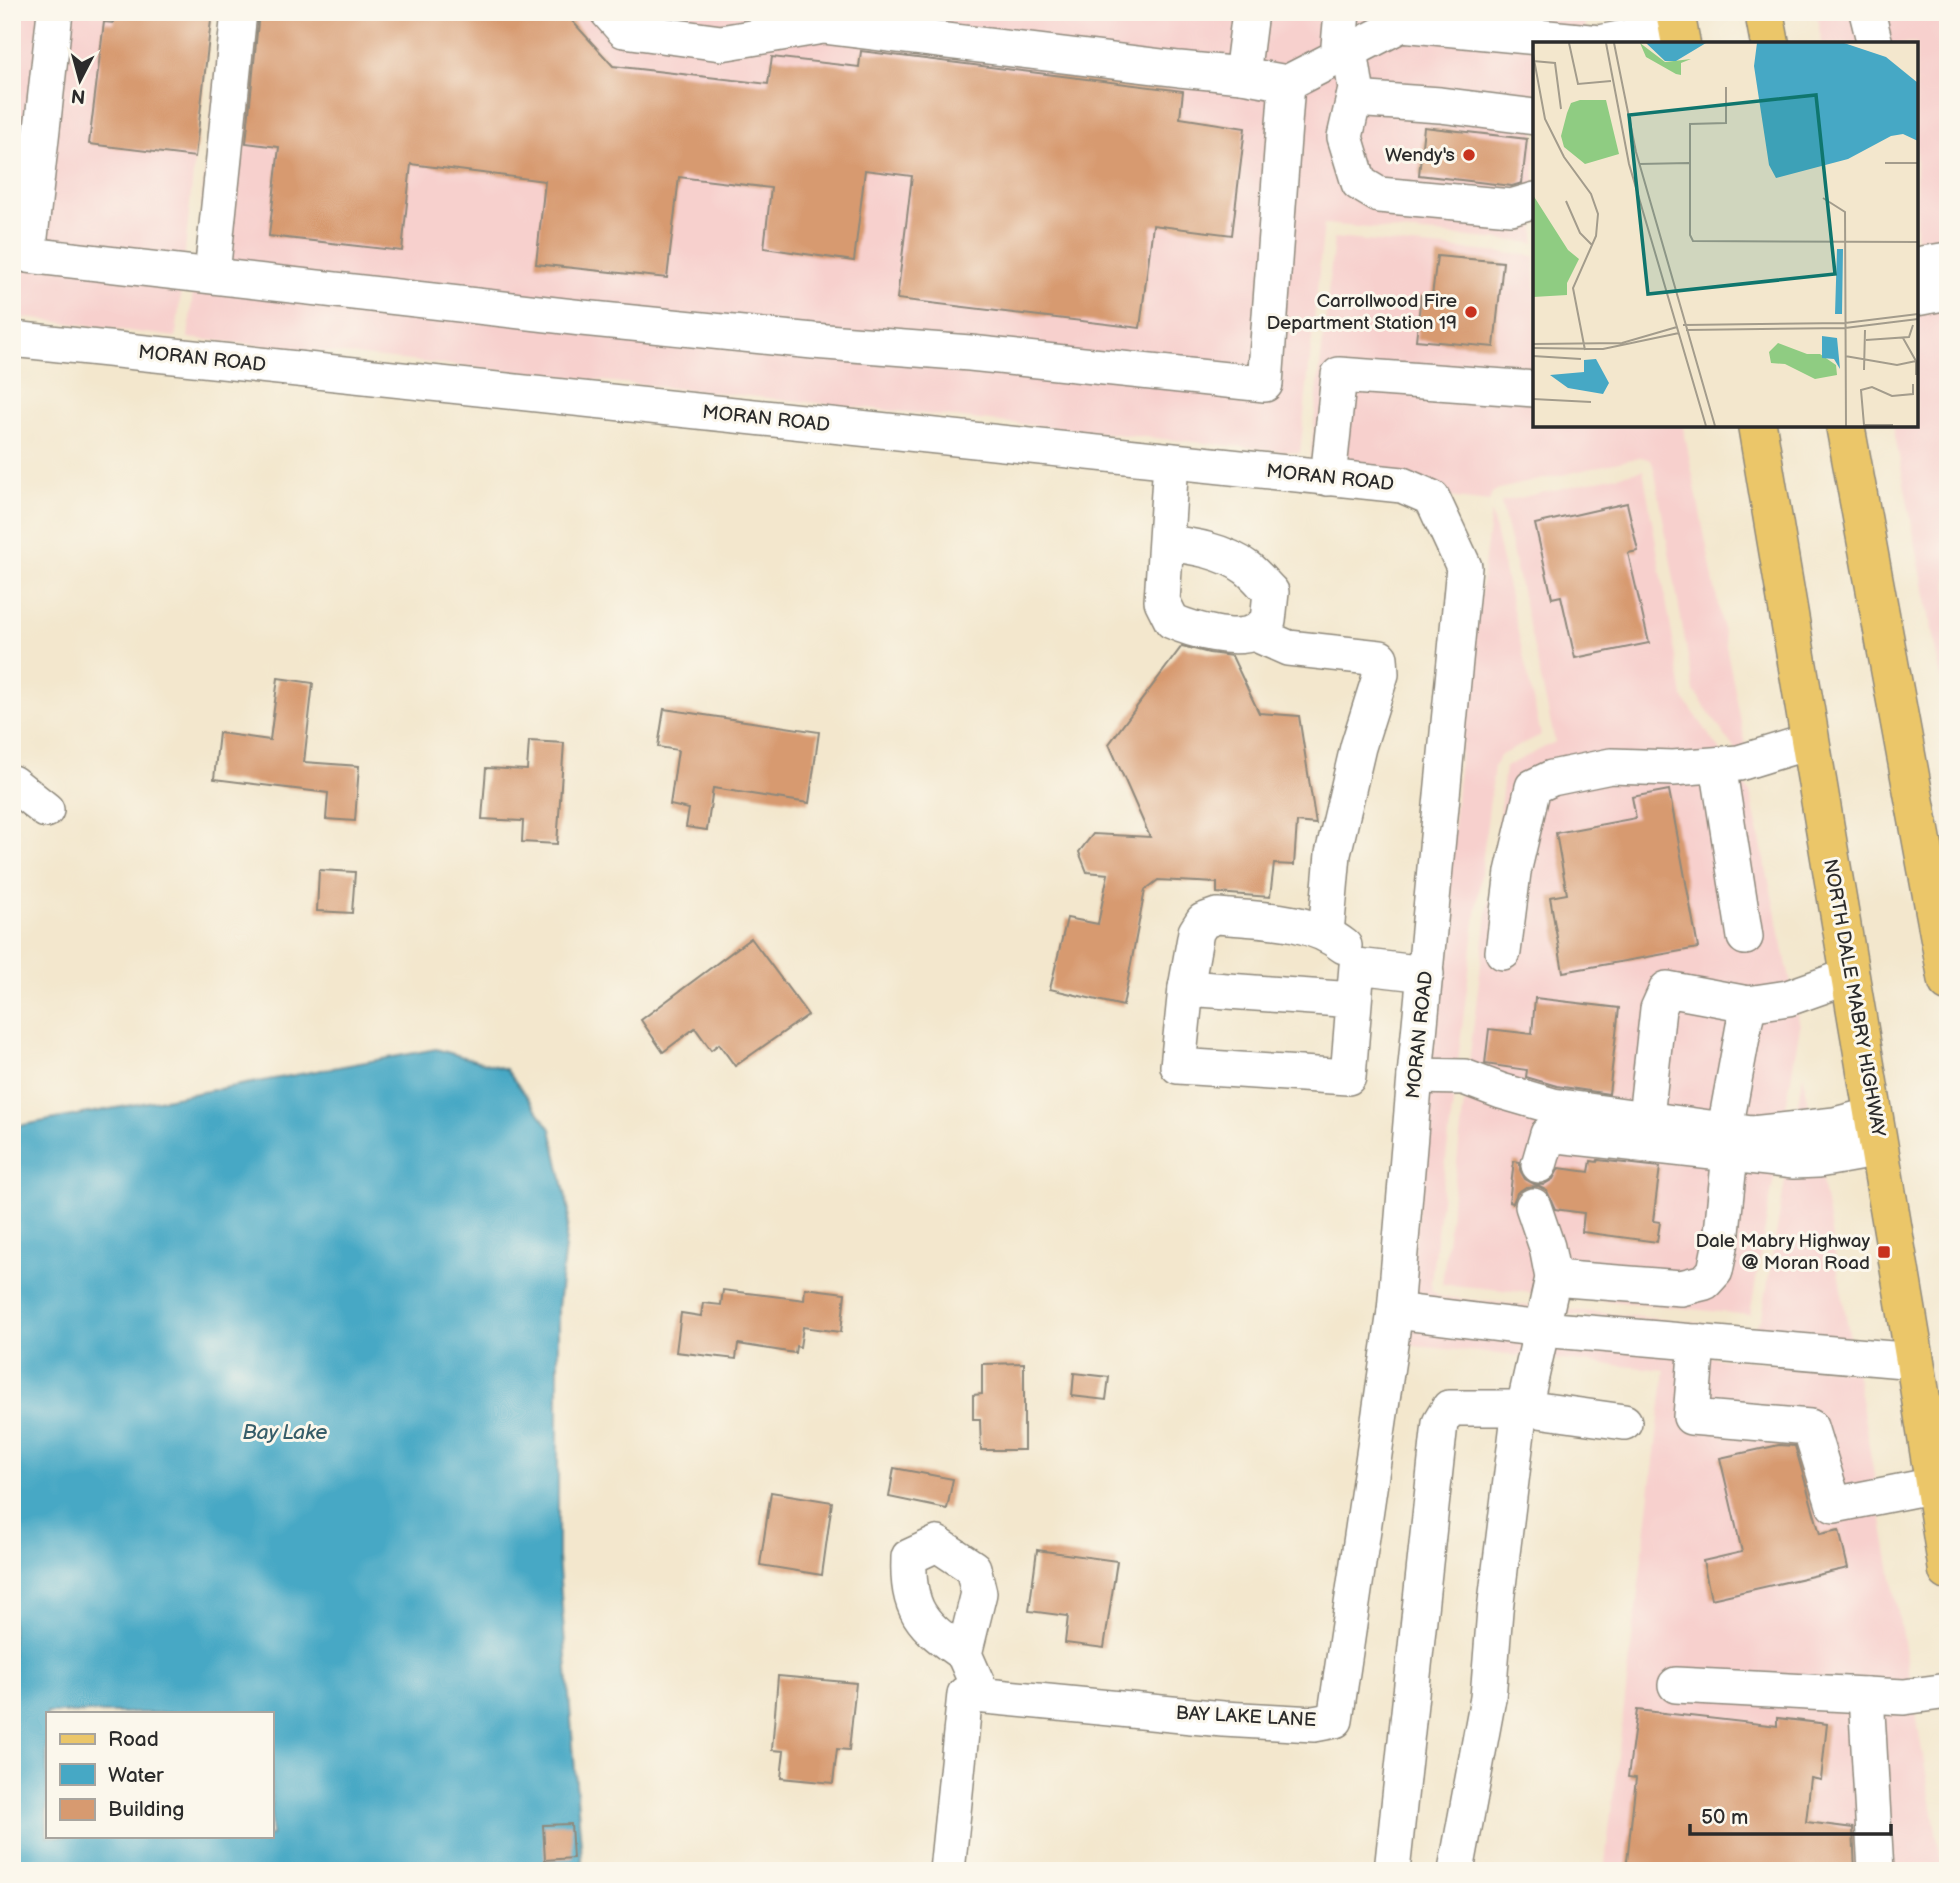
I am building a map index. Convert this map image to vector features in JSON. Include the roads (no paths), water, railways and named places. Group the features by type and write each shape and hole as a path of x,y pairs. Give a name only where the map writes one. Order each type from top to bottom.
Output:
{"main road":[{"path":"1763,12 1770,42"},
{"name":"NORTH DALE MABRY HIGHWAY","path":"1757,427 1877,1132 1937,1360 1934,1485 1948,1571"},
{"path":"1845,427 1948,982"}],"street":[{"path":"55,12 28,254 596,320 970,353 1265,384 1287,83"},
{"path":"212,274 239,12"},
{"path":"608,12 624,30 721,43 824,19 949,27 1179,69 1242,75 1287,83 1402,24 1566,42"},
{"path":"1242,75 1250,12"},
{"path":"1342,12 1344,53 1356,89 1345,137 1359,183 1378,195 1511,207 1533,201"},
{"path":"1867,12 1874,42"},
{"path":"1605,42 1678,28"},
{"path":"1354,99 1440,105 1533,117"},
{"path":"1918,265 1948,260"},
{"path":"1918,298 1948,292"},
{"name":"MORAN ROAD","path":"12,339 1402,485 1432,498 1464,568 1395,1311"},
{"path":"1328,478 1339,375 1533,389"},
{"path":"1171,461 1162,601 1172,621 1192,630 1229,635 1254,633 1288,648 1380,659 1381,674 1358,747 1334,854 1326,933"},
{"path":"1166,543 1192,546 1216,553 1246,567 1271,592 1268,621 1254,633"},
{"path":"1503,952 1513,872 1533,787 1552,778 1611,766 1673,768 1739,763 1811,741"},
{"path":"1718,765 1745,937"},
{"path":"12,783 46,810"},
{"path":"1217,916 1311,926 1346,947 1356,983 1348,1077 1178,1066 1186,988 1196,932 1203,921 1217,916"},
{"path":"1186,988 1356,983 1426,974"},
{"path":"1646,1117 1658,1010 1667,989 1748,1004 1788,998 1850,976"},
{"path":"1553,1278 1681,1288 1705,1282 1715,1271 1721,1242 1727,1142 1748,1004"},
{"path":"1415,1076 1464,1077 1553,1106 1646,1117 1727,1142"},
{"path":"1539,1165 1548,1133 1727,1142 1752,1134 1835,1125 1877,1132"},
{"path":"1456,1871 1488,1698 1495,1610 1518,1424 1524,1408 1553,1278 1547,1247 1534,1206"},
{"path":"1395,1311 1542,1329 1937,1360"},
{"name":"BAY LAKE LANE","path":"982,1695 1223,1719 1314,1724 1335,1720 1395,1311"},
{"path":"1697,1342 1691,1417 1810,1427 1834,1505 1934,1485"},
{"path":"1392,1871 1440,1423 1449,1408 1524,1408 1624,1422"},
{"path":"964,1654 982,1695"},
{"path":"1676,1685 1904,1697 1948,1691"},
{"path":"947,1871 964,1693 982,1695"},
{"path":"1866,1695 1876,1871"}],"water":[{"name":"Bay Lake","path":"436,1049 506,1069 551,1129 569,1211 558,1307 558,1557 583,1871 12,1871 12,1127"}],"place":[{"name":"Wendy's","path":"1469,155"},
{"name":"Carrollwood Fire Department Station 19","path":"1471,312"},
{"name":"Dale Mabry Highway @ Moran Road","path":"1884,1252"}]}
